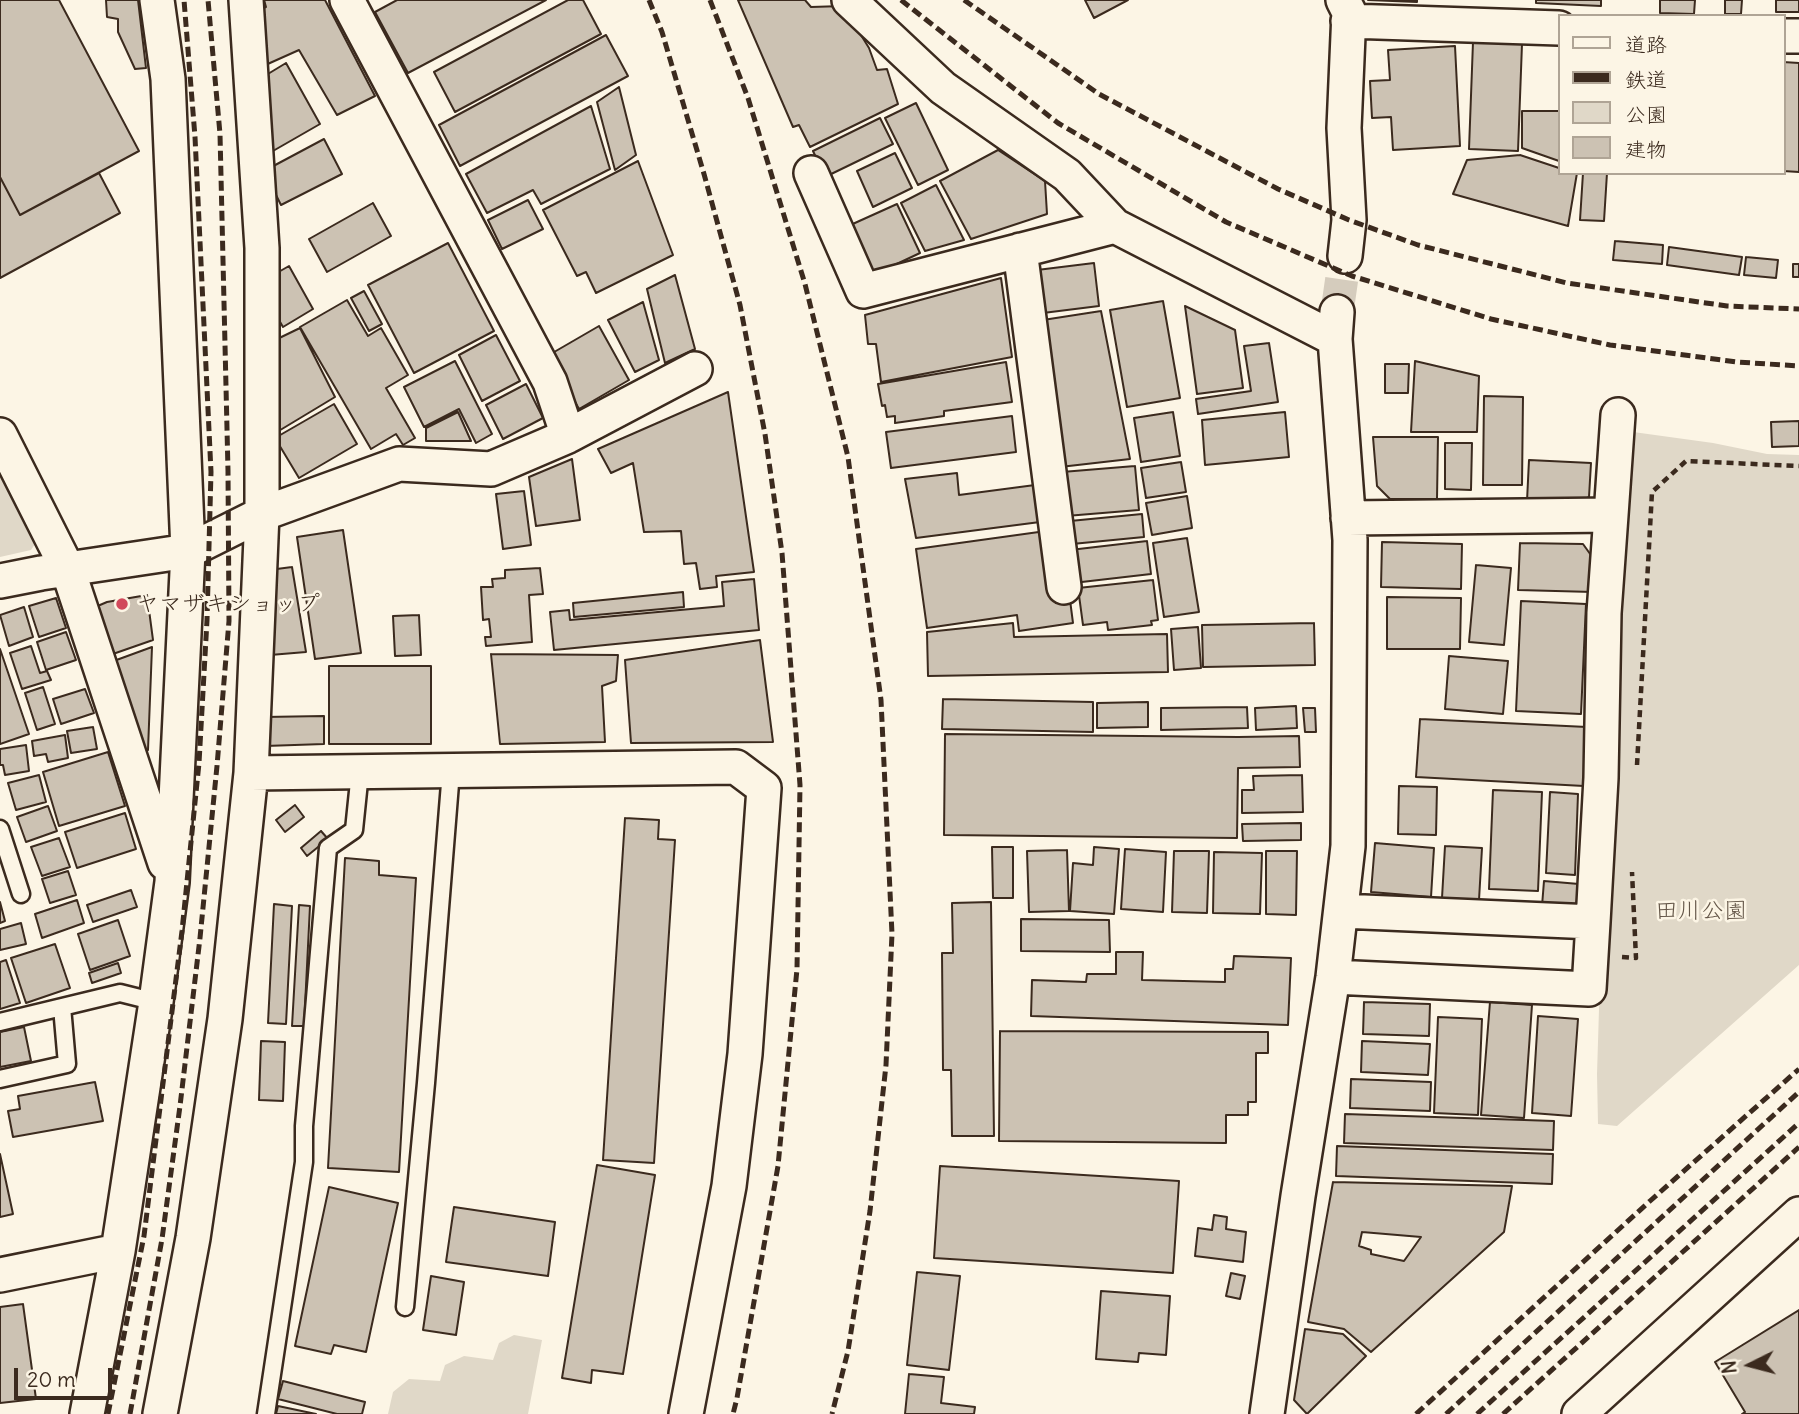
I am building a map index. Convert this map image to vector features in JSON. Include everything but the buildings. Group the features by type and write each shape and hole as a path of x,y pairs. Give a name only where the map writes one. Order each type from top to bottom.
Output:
{"street":[{"path":"87,1414 118,1251 172,882 188,551 168,79 157,0"},
{"path":"160,1414 193,1238 225,1019 251,773 262,514 262,248 246,0"},
{"path":"347,0 550,382 568,436"},
{"path":"849,0 943,88 1067,175 1115,226 1336,325 1350,540 1348,846 1333,977 1267,1414"},
{"path":"1345,256 1349,220 1344,128 1346,10 1558,28"},
{"path":"811,173 863,290 1115,226"},
{"path":"1020,250 1064,587"},
{"path":"0,581 188,551 262,514 399,464 491,469 568,436 695,369"},
{"path":"1333,977 1589,989 1601,778 1604,613 1618,415"},
{"path":"0,435 68,570 172,882"},
{"path":"1348,519 1611,515"},
{"path":"251,773 736,766 764,788 745,1054 729,1186 686,1414"},
{"path":"1340,911 1593,922"},
{"path":"1579,1414 1799,1214"},
{"path":"0,1275 118,1251"}],"lane":[{"path":"405,1307 426,1083 450,771"},
{"path":"266,1414 303,1162 328,848 354,830 360,772"},
{"path":"0,829 22,894"},
{"path":"0,1022 120,993 156,1002"},
{"path":"0,1079 67,1064 62,1007"}],"green space":[{"name":"田川公園","path":"1626,431 1713,443 1767,454 1799,455 1799,965 1617,1126 1598,1124 1597,1074"},
{"path":"0,466 39,538 31,550 0,557"},
{"path":"514,1335 542,1340 528,1414 388,1414 393,1392 409,1379 440,1381 445,1365 464,1356 493,1360 499,1343"}],"tunnel":[{"path":"1337,312 1345,256"}],"railway":[{"path":"108,1414 144,1236 182,931 199,763 207,620 211,472 195,137 184,0"},
{"path":"130,1414 162,1239 180,1106 200,938 229,621 220,134 208,0"},
{"path":"649,0 662,32 740,305 765,434 782,553 800,785 797,969 778,1166 733,1414"},
{"path":"710,0 748,98 805,284 848,457 881,700 892,934 886,1065 870,1211 848,1351 832,1414"},
{"path":"901,0 1058,123 1226,222 1352,276 1491,319 1610,345 1737,362 1799,366"},
{"path":"964,0 1099,94 1278,189 1349,220 1418,245 1567,283 1727,306 1799,309"},
{"path":"1416,1414 1799,1069"},
{"path":"1446,1414 1799,1092"},
{"path":"1477,1414 1799,1123"},
{"path":"1503,1414 1799,1147"}],"place":[{"name":"ヤマザキショップ","path":"122,604"}]}
